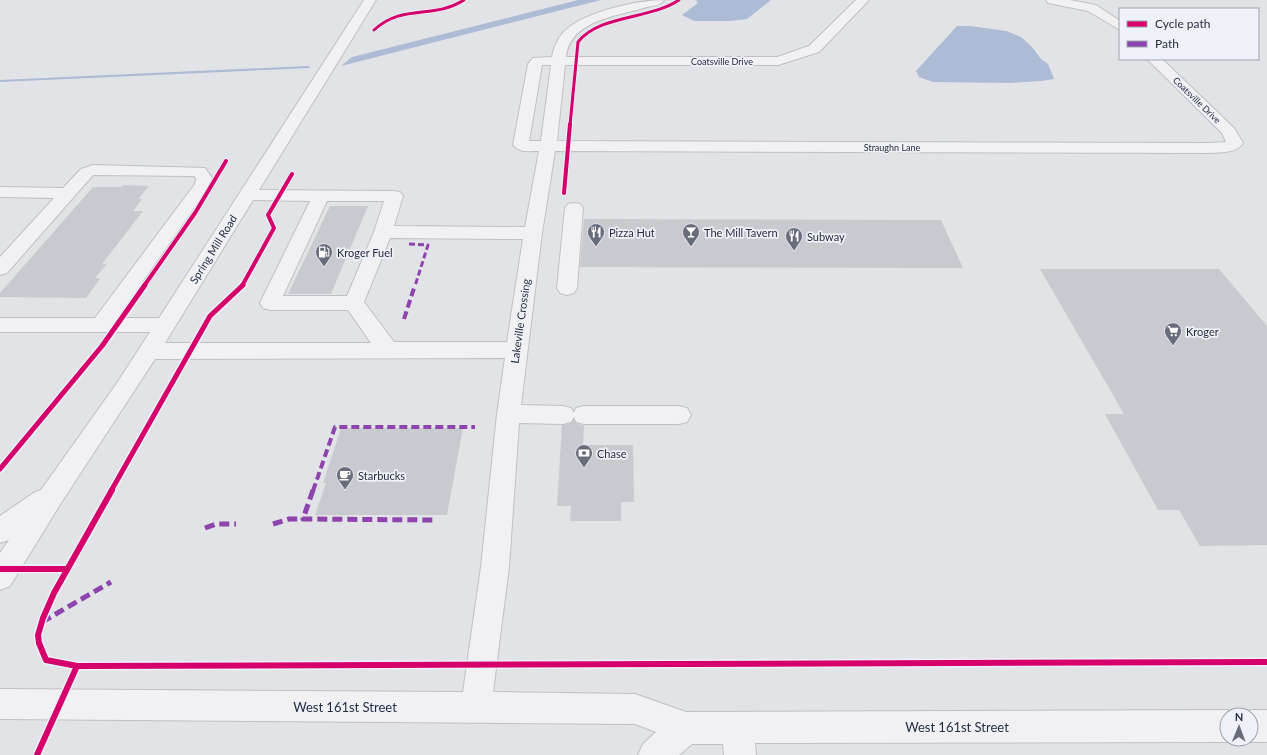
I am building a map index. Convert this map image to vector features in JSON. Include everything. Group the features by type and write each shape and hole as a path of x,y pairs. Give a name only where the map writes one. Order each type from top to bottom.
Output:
{"street":[{"name":"Spring Mill Road","path":"0,577 52,495 125,389 370,0"},
{"name":"Lakeville Crossing","path":"476,708 495,567 508,414 516,350 533,233 548,146 560,49 566,37 574,29 604,16 658,0"},
{"name":"Coatsville Drive","path":"558,61 778,61 814,49 863,0"},
{"path":"1052,0 1092,8 1119,25"},
{"name":"Coatsville Drive","path":"1155,60 1229,131 1235,144"},
{"name":"Straughn Lane","path":"548,146 1208,148 1231,146 1235,144"},
{"path":"3,261 69,193 87,172 93,170 199,171 204,178 202,184 101,325"},
{"path":"0,192 69,193"},
{"path":"247,195 394,196 383,232 354,303"},
{"path":"321,196 270,303 354,303"},
{"path":"567,288 574,208"},
{"path":"383,232 533,233"},
{"path":"354,303 388,350"},
{"path":"0,325 165,325"},
{"path":"149,350 516,350"},
{"path":"508,414 679,415"},
{"name":"Spring Mill Road","path":"0,531 52,495"},
{"name":"West 161st Street","path":"0,704 635,709 686,728 739,741 1219,726"},
{"path":"654,755 686,728"}],"water":[{"path":"578,0 601,0 341,66 352,57"},
{"path":"696,0 771,0 747,19 730,21 694,21 682,15 698,3"},
{"path":"957,26 970,26 1006,31 1021,37 1032,47 1041,59 1048,64 1054,79 1010,83 933,82 919,77 916,71"}],"building":[{"path":"123,185 149,186 138,199 142,199 133,211 143,211 102,264 107,264 95,278 100,279 86,298 0,297 0,293 93,187 121,187"},
{"path":"330,206 368,206 331,294 288,294"},
{"path":"584,219 941,220 963,268 580,267"},
{"path":"1040,269 1219,269 1267,326 1267,545 1200,546 1179,510 1158,510 1105,414 1124,414"},
{"path":"574,420 576,423 584,426 583,445 633,445 634,502 621,502 621,521 570,521 571,506 557,506 562,425 571,423"},
{"path":"341,428 463,428 447,515 315,515 326,483 323,483"}],"waterway":[{"path":"0,81 308,67"}],"marked path":[{"path":"404,319 428,245 409,244"},
{"path":"437,520 303,519 335,427 475,427"},
{"path":"273,524 289,519 303,519"},
{"path":"205,528 216,524 236,524"},
{"path":"42,622 111,582"}],"cycle path":[{"path":"374,30 383,21 394,16 406,13 443,10 464,0"},
{"path":"564,193 578,42 585,34 595,28 669,7 679,0"},
{"path":"0,469 102,346 195,213 226,161"},
{"path":"292,174 268,215 274,228 243,285 210,316 54,593 43,618 38,635 41,652 46,660 77,666 1267,662"},
{"path":"0,569 67,569"},
{"path":"37,755 77,666"}],"place":[{"name":"Pizza Hut","path":"596,247"},
{"name":"The Mill Tavern","path":"691,247"},
{"name":"Subway","path":"794,251"},
{"name":"Kroger Fuel","path":"324,267"},
{"name":"Kroger","path":"1173,346"},
{"name":"Chase","path":"584,468"},
{"name":"Starbucks","path":"345,490"}]}
